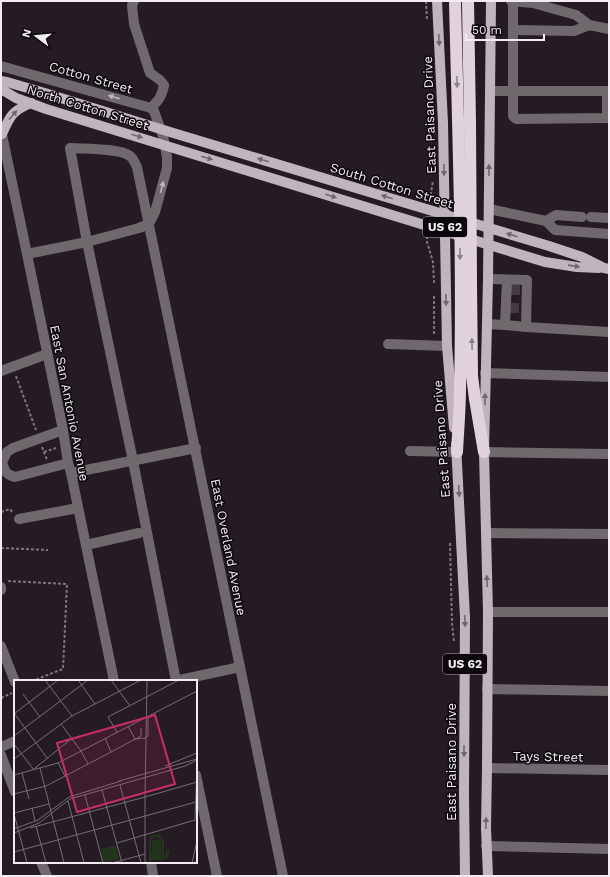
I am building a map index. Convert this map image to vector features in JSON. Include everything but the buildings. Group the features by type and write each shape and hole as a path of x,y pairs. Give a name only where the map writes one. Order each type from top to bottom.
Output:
{"highway":[{"path":"455,1 460,180 460,390 456,452"},
{"path":"468,1 472,376 484,452"}],"main road":[{"name":"East Paisano Drive","path":"437,1 443,123 447,346 456,452 465,617 465,876"},
{"name":"US 62","path":"488,876 486,846 488,612 484,452 488,279 491,1"},
{"name":"North Cotton Street","path":"1,82 7,82 48,94 170,132"},
{"name":"North Cotton Street","path":"1,89 16,98 46,109 169,146"},
{"path":"2,132 9,118 20,108 31,103"},
{"name":"South Cotton Street","path":"170,132 549,246 582,258 606,269"},
{"name":"South Cotton Street","path":"169,146 545,262 577,267 606,269"}],"street":[{"path":"27,254 87,242 139,228 149,224 156,212 167,157 163,136 154,111 151,108 163,94 164,85 150,73 134,24 132,5 134,1"},
{"path":"490,91 513,91 608,91 607,118 516,119 513,116 513,91 513,30 512,1 533,3 576,16 589,25 609,29"},
{"path":"513,30 574,31 589,25"},
{"name":"Cotton Street","path":"1,66 151,108"},
{"name":"East San Antonio Avenue","path":"2,132 63,430 68,462 114,680"},
{"name":"East Overland Avenue","path":"87,242 70,148 124,152 132,157 137,167 283,876"},
{"path":"489,209 546,221 555,230 609,234"},
{"path":"546,221 556,215 609,218"},
{"path":"87,242 133,461 176,680"},
{"path":"488,279 508,286 527,280 524,290 526,327"},
{"path":"505,324 508,308 508,286"},
{"path":"487,324 609,332"},
{"path":"388,344 447,346"},
{"path":"1,371 47,354"},
{"path":"485,373 609,377"},
{"path":"63,430 12,448 7,452 2,462 4,470 8,475 15,477 68,462"},
{"path":"71,473 196,448"},
{"path":"410,451 456,452"},
{"path":"484,452 609,454"},
{"path":"19,519 78,508"},
{"path":"86,545 139,533"},
{"path":"486,533 609,534"},
{"path":"488,612 609,612"},
{"path":"1,646 14,680"},
{"path":"181,680 240,667"},
{"path":"488,689 609,691"},
{"path":"1,747 14,741"},
{"path":"1,755 14,789"},
{"name":"Tays Street","path":"487,768 609,770"},
{"path":"197,781 217,876"},
{"path":"486,846 609,849"},
{"path":"41,863 47,876"},
{"path":"151,863 153,876"}],"path":[{"path":"434,296 434,337"},
{"path":"16,376 40,438 49,468"},
{"path":"44,452 57,448"},
{"path":"450,538 452,624 454,642"},
{"path":"1,548 48,550"},
{"path":"1,586 67,584 63,669 35,680"},
{"path":"1,698 12,693"}],"tunnel":[{"path":"510,290 522,290"},
{"path":"509,308 521,308"}]}
